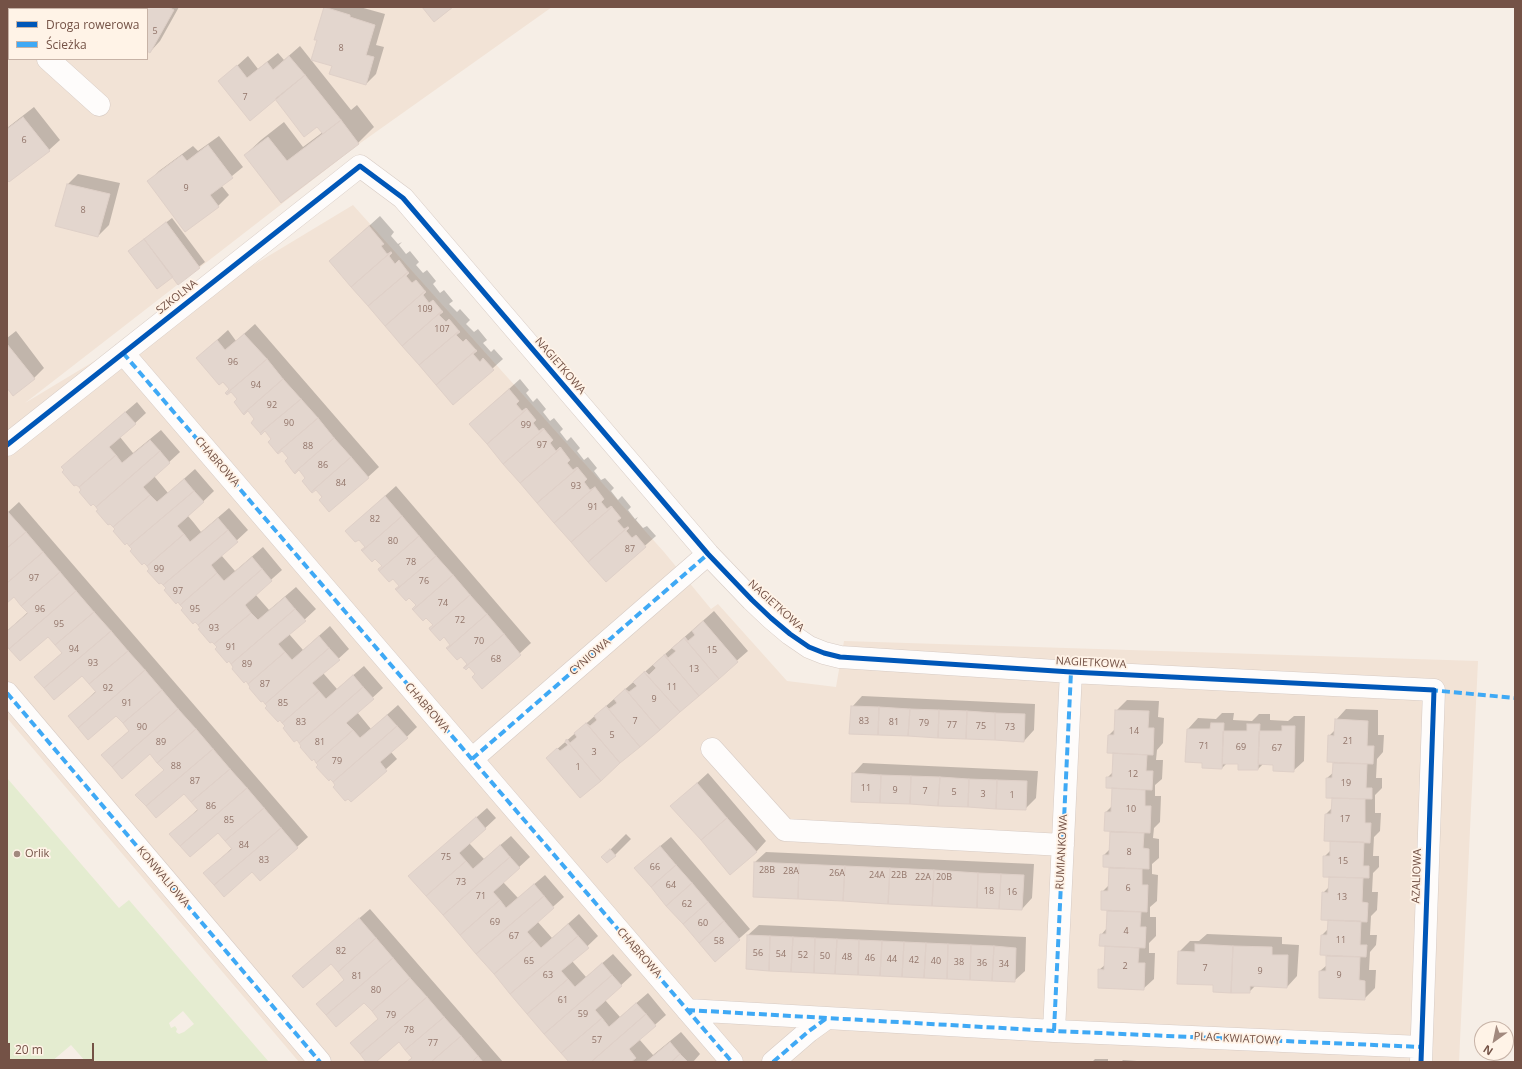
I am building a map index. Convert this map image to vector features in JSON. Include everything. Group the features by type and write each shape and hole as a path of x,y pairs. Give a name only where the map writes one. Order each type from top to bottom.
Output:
{"street":[{"path":"49,60 99,105"},
{"name":"SZKOLNA","path":"7,445 360,166"},
{"name":"NAGIETKOWA","path":"360,166 403,198 708,554 752,600 785,630 810,647 824,653 840,657 1071,672 1434,690"},
{"name":"CHABROWA","path":"123,353 732,1062"},
{"name":"CYNIOWA","path":"472,759 708,554"},
{"name":"RUMIANKOWA","path":"1054,1031 1071,672"},
{"name":"AZALIOWA","path":"1421,1055 1434,690"},
{"name":"KONWALIOWA","path":"7,692 320,1062"},
{"path":"712,749 785,830 1063,845"},
{"name":"PLAC KWIATOWY","path":"687,1010 1054,1031 1421,1055"},
{"path":"773,1062 809,1031 827,1018"}],"shaded area":[{"path":"7,7 552,7 359,144 25,403 353,205 664,552 711,609 718,604 787,681 836,687 844,641 1478,661 1459,1062 299,1062 7,718"}],"green space":[{"path":"7,778 119,908 129,900 269,1062 86,1062 71,1045 51,1062 7,1062","holes":["183,1011 194,1024 179,1034 176,1032 177,1029 175,1026 171,1028 169,1023"]}],"building":[{"path":"74,7 103,7 102,8"},
{"path":"168,7 174,10 150,53 148,52 148,8 124,8"},
{"path":"324,7 375,25 366,55 374,57 366,85 329,74 332,66 311,60 317,40 314,40"},
{"path":"422,7 453,7 434,22"},
{"path":"289,56 305,75 250,121 218,81 237,65 247,78 267,62 273,70"},
{"path":"305,75 341,120 323,134 317,127 304,137 275,99"},
{"path":"23,117 50,151 9,182 7,180 7,129"},
{"path":"341,120 359,144 281,203 244,155 268,137 287,161"},
{"path":"208,145 233,178 210,195 219,207 185,232 147,181 182,155 187,161"},
{"path":"67,184 110,194 98,237 55,226"},
{"path":"166,222 200,268 178,285 144,239"},
{"path":"369,226 384,244 381,246 387,254 391,252 351,287 329,261"},
{"path":"144,239 173,277 157,289 128,251"},
{"path":"391,252 392,253 389,256 395,264 399,260 408,272 368,306 351,287"},
{"path":"408,272 409,273 406,276 412,283 416,280 425,291 385,326 368,306"},
{"path":"425,291 426,292 423,295 429,303 433,300 442,311 402,346 385,326"},
{"path":"442,311 443,312 439,315 446,322 449,319 459,331 419,365 402,346"},
{"path":"459,331 460,332 456,335 463,342 466,339 476,350 436,385 419,365"},
{"path":"244,334 267,359 226,394 225,393 229,389 223,382 219,385 196,358 217,340 225,350"},
{"path":"7,344 35,379 13,396 7,388"},
{"path":"476,350 477,351 473,354 480,362 483,358 494,370 453,405 436,385"},
{"path":"267,359 283,379 243,414 234,402 237,399 231,392 227,395 226,394"},
{"path":"283,379 301,399 260,433 251,423 254,419 248,411 244,415 243,414"},
{"path":"509,389 519,401 516,404 522,411 526,408 527,409 487,444 469,424"},
{"path":"301,399 318,418 277,453 268,442 271,439 265,431 261,435 260,433"},
{"path":"527,409 536,420 533,423 539,431 543,428 544,429 503,464 487,444"},
{"path":"125,412 136,424 109,447 116,455 79,487 76,485 74,486 62,472 64,470 61,467"},
{"path":"318,418 334,438 294,473 285,461 288,458 282,451 278,454 277,453"},
{"path":"544,429 553,440 550,443 556,451 560,447 561,448 520,483 503,464"},
{"path":"334,438 351,457 311,492 302,481 305,478 299,470 295,474 294,473"},
{"path":"150,440 160,451 96,507 93,504 91,506 79,492 81,490 79,487 116,455 122,463"},
{"path":"561,448 570,460 567,463 573,470 577,467 578,468 537,503 520,483"},
{"path":"160,451 170,463 143,487 150,495 113,527 110,524 108,525 96,511 98,510 96,507"},
{"path":"351,457 369,478 329,512 319,500 322,497 316,490 312,493 311,492"},
{"path":"578,468 587,479 584,482 590,490 595,487 554,523 537,503"},
{"path":"184,479 194,491 129,546 127,543 125,545 113,531 115,529 113,527 150,495 157,502"},
{"path":"595,487 604,499 601,502 607,509 611,506 612,507 571,542 554,523"},
{"path":"194,491 204,502 177,526 184,534 147,566 144,563 142,565 130,551 132,549 129,546"},
{"path":"385,496 402,516 362,551 361,550 365,547 359,540 355,542 345,531"},
{"path":"612,507 621,518 617,521 624,529 628,527 588,562 571,542"},
{"path":"8,512 26,532 7,548 7,513"},
{"path":"402,516 419,536 379,571 378,569 382,566 375,559 372,562 362,551"},
{"path":"218,518 228,530 163,585 161,583 159,584 147,571 149,569 147,566 184,534 190,542"},
{"path":"628,527 629,528 626,531 632,538 636,535 646,547 606,582 588,562"},
{"path":"228,530 238,542 211,565 217,573 180,605 178,602 176,604 164,590 166,588 163,585"},
{"path":"26,532 43,552 7,583 7,548"},
{"path":"419,536 436,556 396,590 395,589 399,586 393,579 389,582 379,571"},
{"path":"43,552 60,572 21,606 14,597 7,603 7,583"},
{"path":"436,556 453,575 413,610 412,609 416,605 409,598 406,601 396,590"},
{"path":"252,557 262,569 198,625 195,622 193,624 181,610 183,608 180,605 217,573 224,581"},
{"path":"262,569 272,581 245,605 251,613 214,644 212,642 210,643 198,629 200,628 198,625"},
{"path":"60,572 76,591 9,649 7,646 7,631 28,613 21,606"},
{"path":"453,575 470,595 430,630 429,628 433,625 426,618 423,621 413,610"},
{"path":"76,591 94,612 55,645 48,637 20,661 9,649"},
{"path":"470,595 487,614 447,649 446,648 450,645 444,637 440,641 430,630"},
{"path":"285,597 295,609 231,664 229,661 227,663 215,649 217,647 214,644 251,613 258,620"},
{"path":"295,609 306,621 278,644 285,652 248,684 246,681 244,683 232,669 233,667 231,664"},
{"path":"94,612 111,631 44,688 34,677 62,653 55,645"},
{"path":"487,614 504,634 463,668 467,664 461,657 457,660 447,649"},
{"path":"703,621 738,662 719,679 684,638 685,637 688,641 695,635 692,631"},
{"path":"111,631 128,651 89,684 82,676 54,700 44,688"},
{"path":"504,634 521,655 482,689 472,677 475,674 469,667 466,670 464,668"},
{"path":"319,636 329,648 265,704 263,701 261,702 249,688 250,687 248,684 285,652 292,660"},
{"path":"684,638 719,679 699,696 664,655 665,654 668,658 676,651 672,648"},
{"path":"329,648 340,660 312,683 319,691 282,723 280,720 278,722 265,708 267,706 265,704"},
{"path":"128,651 145,670 78,728 68,716 96,692 89,684"},
{"path":"664,655 699,696 680,712 644,672 645,671 649,675 656,668 653,665"},
{"path":"145,670 162,690 123,723 116,716 88,740 78,728"},
{"path":"644,672 680,712 660,730 625,689 629,692 637,686 633,682"},
{"path":"353,675 363,687 299,743 297,740 294,742 283,728 285,726 282,723 319,691 326,699"},
{"path":"363,687 374,699 346,723 353,730 316,763 314,759 312,761 300,747 301,746 299,743"},
{"path":"625,689 660,730 640,747 606,706 609,709 617,703 614,699"},
{"path":"162,690 178,709 112,767 101,755 129,731 123,723"},
{"path":"606,706 640,747 620,763 586,723 590,726 597,720 594,716"},
{"path":"851,706 879,707 878,735 849,734"},
{"path":"879,707 910,709 908,736 878,735"},
{"path":"178,709 196,729 157,763 150,754 122,779 112,767"},
{"path":"910,709 939,710 938,738 908,736"},
{"path":"939,710 967,711 966,739 938,738"},
{"path":"1115,710 1149,711 1148,728 1154,728 1153,755 1107,753 1108,735 1114,735"},
{"path":"967,711 995,713 995,740 966,739"},
{"path":"995,713 1025,714 1024,742 995,740"},
{"path":"387,715 397,726 333,782 330,779 329,781 316,767 318,765 316,763 353,730 360,738"},
{"path":"1335,719 1368,721 1367,746 1374,746 1373,764 1327,762 1328,735 1334,736"},
{"path":"586,723 620,763 601,781 566,740 567,739 570,743 577,737 574,733"},
{"path":"1211,723 1224,723 1222,769 1202,768 1202,763 1185,762 1187,729 1210,729"},
{"path":"1247,724 1260,724 1258,770 1238,770 1238,764 1222,764 1223,731 1247,731"},
{"path":"397,726 408,738 380,762 387,771 351,802 348,799 345,801 333,787 335,785 333,782"},
{"path":"1282,726 1295,726 1294,772 1273,771 1273,765 1258,764 1259,731 1282,731"},
{"path":"196,729 213,749 146,806 135,795 164,770 157,763"},
{"path":"566,740 601,781 580,798 546,758 557,748 560,751 568,745 565,742"},
{"path":"213,749 230,769 191,802 184,794 156,818 146,806"},
{"path":"1113,753 1147,755 1146,771 1153,771 1152,790 1106,788 1106,777 1112,777"},
{"path":"1333,763 1367,764 1366,788 1372,788 1372,799 1326,798 1326,778 1332,778"},
{"path":"230,769 247,788 180,846 169,834 198,810 191,802"},
{"path":"852,773 881,775 880,803 851,802"},
{"path":"881,775 911,776 910,804 880,803"},
{"path":"911,776 940,777 938,806 910,804"},
{"path":"940,777 969,779 968,807 938,806"},
{"path":"969,779 997,780 996,809 968,807"},
{"path":"997,780 1027,781 1026,810 996,809"},
{"path":"697,783 727,818 701,840 670,806"},
{"path":"247,788 264,808 225,841 218,833 190,857 180,846"},
{"path":"1112,788 1145,790 1145,806 1151,806 1150,833 1104,831 1105,812 1111,812"},
{"path":"1332,798 1365,799 1365,823 1371,823 1370,843 1324,841 1325,814 1331,814"},
{"path":"264,808 281,828 214,885 203,873 232,849 225,841"},
{"path":"476,817 486,829 459,853 466,861 426,896 408,876"},
{"path":"727,818 757,852 730,875 701,840"},
{"path":"281,828 298,848 260,881 252,872 224,897 214,885"},
{"path":"1110,832 1144,833 1143,848 1149,849 1149,869 1103,867 1103,855 1109,855"},
{"path":"1330,841 1364,842 1363,866 1369,866 1369,878 1323,877 1323,856 1330,856"},
{"path":"500,845 510,857 443,915 426,896 466,861 473,869"},
{"path":"660,846 676,865 651,887 634,868"},
{"path":"610,849 616,856 607,863 601,857"},
{"path":"510,857 520,868 493,892 500,900 460,935 443,915"},
{"path":"754,862 799,864 798,899 753,897"},
{"path":"799,864 845,866 843,901 798,899"},
{"path":"676,865 692,883 666,906 651,887"},
{"path":"845,866 890,868 888,904 843,901"},
{"path":"890,868 934,870 932,906 888,904"},
{"path":"1109,868 1142,869 1142,885 1148,885 1147,912 1101,910 1101,891 1108,891"},
{"path":"934,870 978,873 977,908 932,906"},
{"path":"978,873 1001,874 999,909 977,908"},
{"path":"1001,874 1024,875 1022,910 999,909"},
{"path":"1329,877 1363,878 1362,902 1368,903 1367,922 1321,920 1322,892 1328,893"},
{"path":"692,883 708,902 683,924 666,906"},
{"path":"534,884 544,896 476,954 460,935 500,900 506,908"},
{"path":"544,896 554,908 527,932 534,940 494,974 476,954"},
{"path":"708,902 724,921 699,943 683,924"},
{"path":"1107,911 1141,912 1140,927 1146,927 1145,948 1099,946 1100,934 1106,934"},
{"path":"359,918 376,938 338,972 331,964 303,988 292,976"},
{"path":"1328,920 1361,921 1360,945 1367,945 1366,957 1320,955 1321,935 1327,935"},
{"path":"724,921 740,940 715,962 699,943"},
{"path":"568,924 578,936 510,994 494,974 534,940 541,948"},
{"path":"747,935 770,936 769,971 746,969"},
{"path":"578,936 589,948 561,971 568,979 527,1014 510,994"},
{"path":"770,936 793,937 791,972 769,971"},
{"path":"793,937 815,938 814,973 791,972"},
{"path":"376,938 393,958 326,1015 316,1004 344,980 338,972"},
{"path":"815,938 837,939 835,974 814,973"},
{"path":"837,939 859,940 858,975 835,974"},
{"path":"859,940 882,941 880,976 858,975"},
{"path":"882,941 904,942 902,977 880,976"},
{"path":"904,942 926,943 924,978 902,977"},
{"path":"926,943 948,944 947,979 924,978"},
{"path":"948,944 971,945 970,980 947,979"},
{"path":"1195,944 1233,946 1231,993 1213,992 1213,985 1177,984 1178,951 1195,952"},
{"path":"971,945 994,946 992,981 970,980"},
{"path":"994,946 1016,948 1015,982 992,981"},
{"path":"1105,946 1139,948 1138,963 1145,963 1144,990 1098,988 1098,969 1104,970"},
{"path":"1233,946 1272,947 1272,955 1288,955 1287,988 1250,986 1250,993 1231,993"},
{"path":"1326,956 1360,957 1359,980 1365,981 1365,1000 1319,998 1319,971 1326,971"},
{"path":"393,958 410,978 372,1011 364,1003 336,1027 326,1015"},
{"path":"602,963 612,975 544,1034 527,1014 568,979 575,987"},
{"path":"612,975 622,986 595,1010 602,1018 561,1053 544,1034"},
{"path":"410,978 427,997 360,1054 350,1043 378,1019 372,1011"},
{"path":"427,997 444,1017 405,1050 399,1042 376,1062 366,1062 360,1054"},
{"path":"636,1003 646,1014 591,1062 569,1062 561,1053 602,1018 609,1027"},
{"path":"646,1014 656,1026 629,1049 636,1058 631,1062 591,1062"},
{"path":"444,1017 461,1036 431,1062 407,1062 412,1058 405,1050"},
{"path":"461,1036 478,1056 472,1062 431,1062"},
{"path":"670,1042 680,1054 671,1062 646,1062"},
{"path":"680,1054 688,1062 671,1062"},
{"path":"478,1056 483,1062 472,1062"}],"marked path":[{"path":"123,353 732,1062"},
{"path":"472,759 708,554"},
{"path":"1054,1031 1071,672"},
{"path":"1430,690 1515,698"},
{"path":"7,693 320,1062"},
{"path":"687,1010 1054,1031 1421,1047"},
{"path":"773,1062 809,1031 827,1018"}],"cycle path":[{"path":"7,445 360,166 403,198 708,554 771,618 809,647 840,657 1071,672 1434,690 1421,1062"}],"place":[{"name":"Orlik","path":"17,854"}]}
